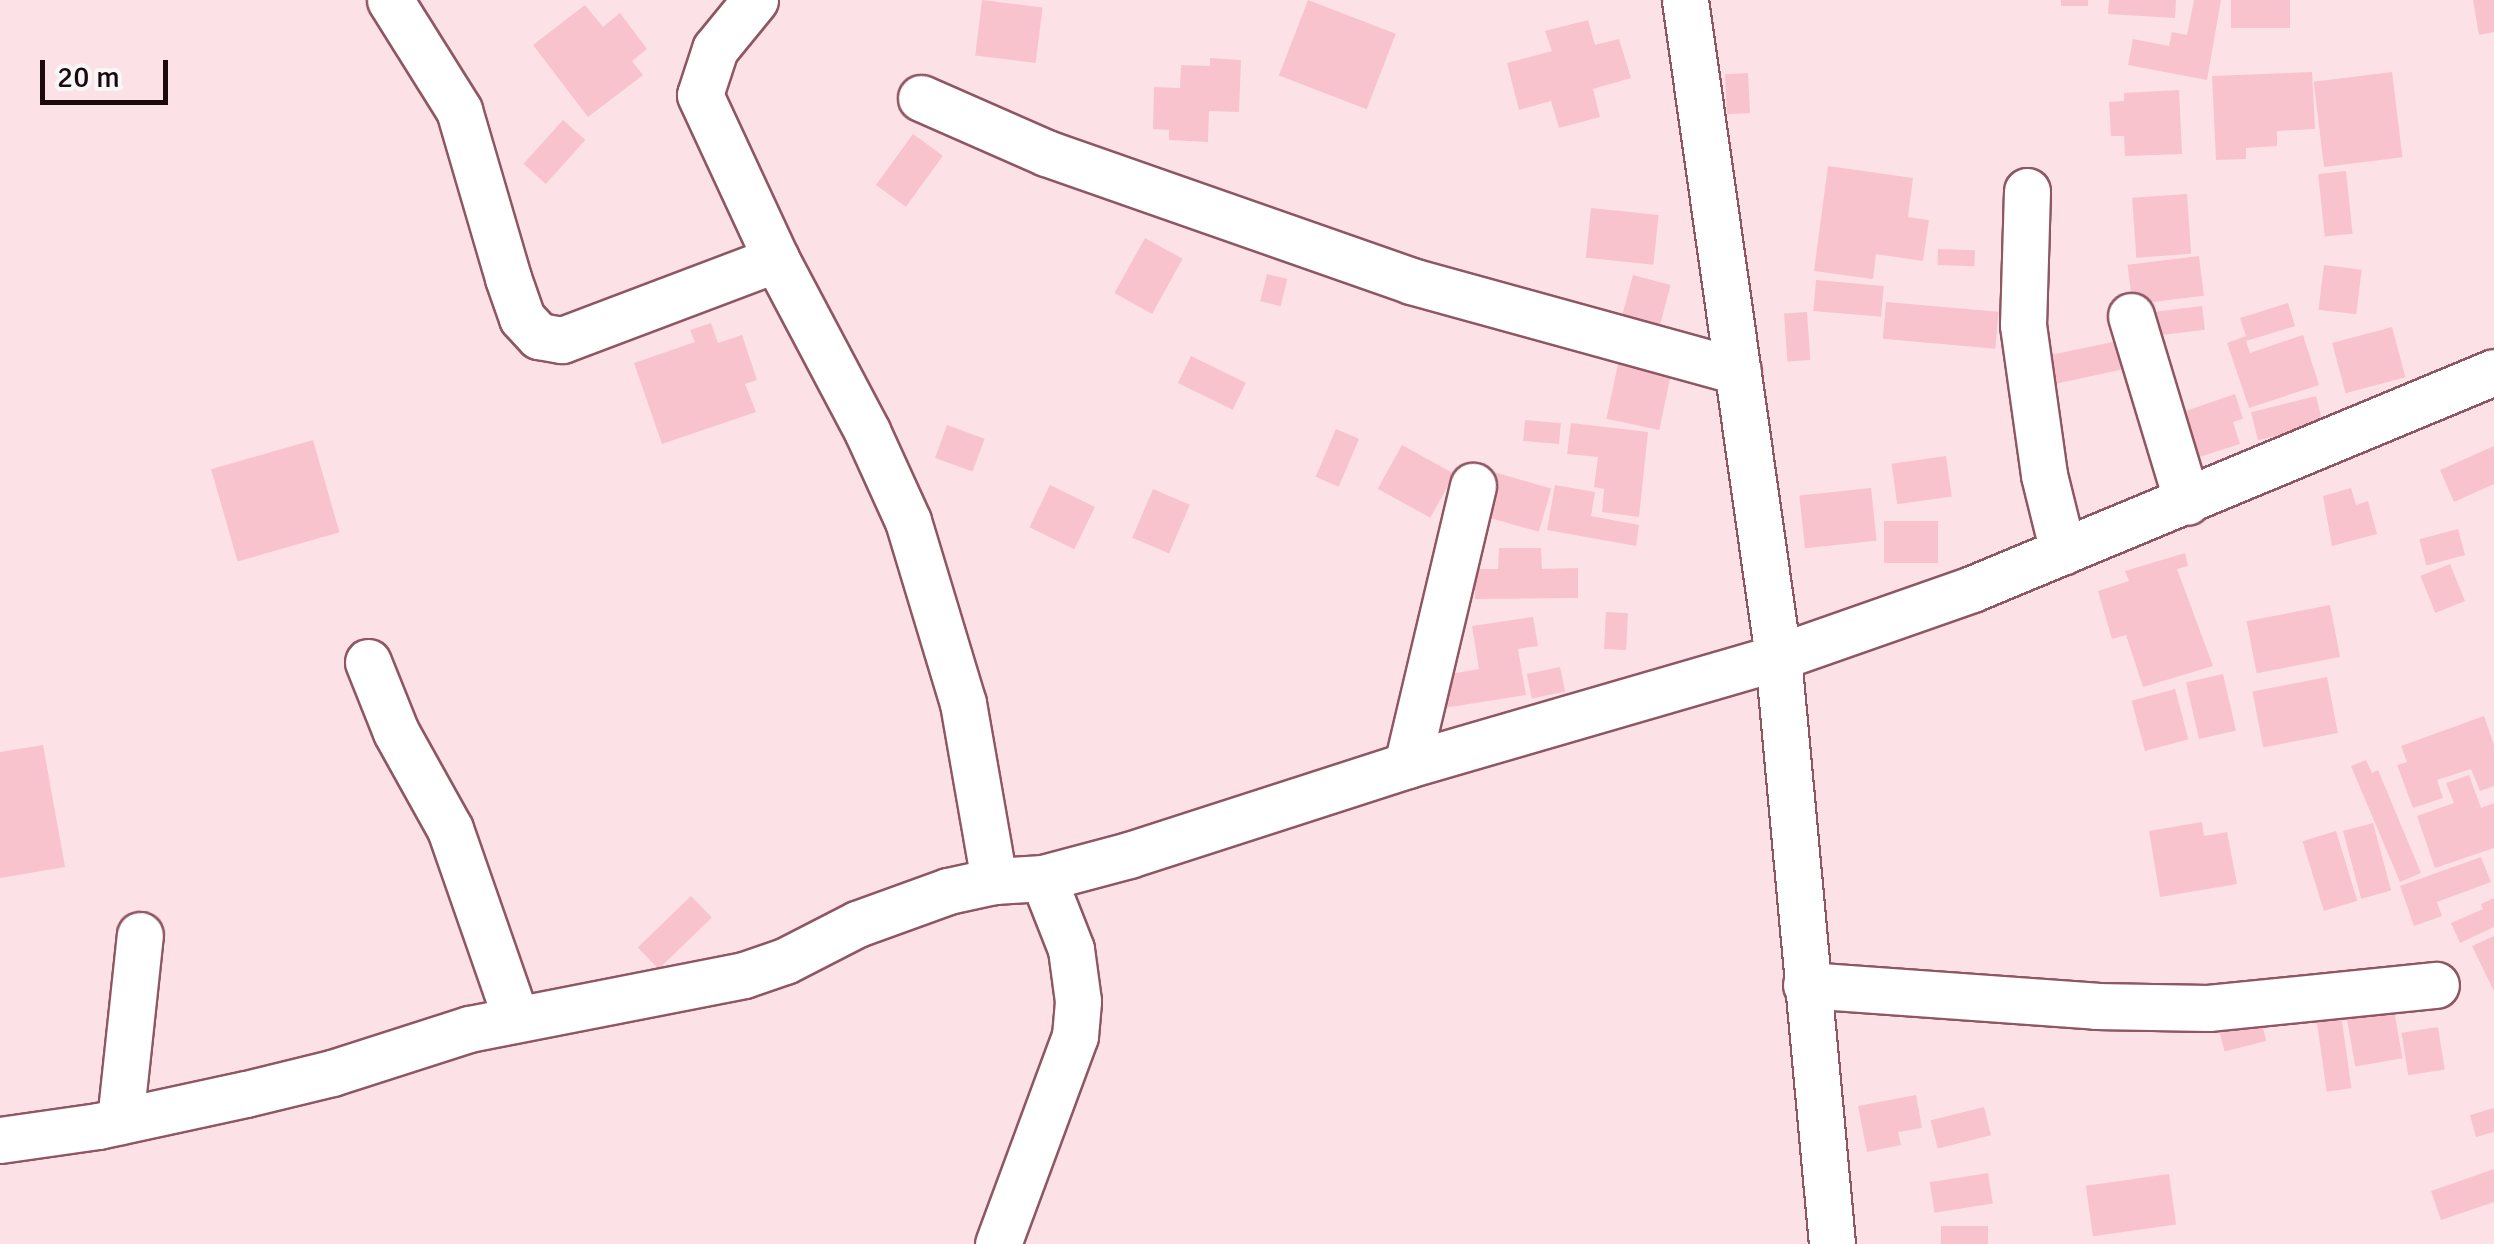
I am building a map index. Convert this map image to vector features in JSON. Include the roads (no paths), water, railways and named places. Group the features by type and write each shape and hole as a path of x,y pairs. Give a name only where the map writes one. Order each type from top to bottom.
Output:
{"street":[{"path":"390,0 459,110 522,318 539,336 562,340 776,260"},
{"path":"756,0 715,49 700,95 776,260 867,431 908,521 963,704 994,880"},
{"path":"1685,0 1778,658 1832,1244"},
{"path":"921,98 1046,153 1411,280 1738,371"},
{"path":"2027,191 2024,325 2044,475 2063,552"},
{"path":"2132,316 2187,502"},
{"path":"0,1140 120,1121 332,1073 516,1018 684,990 744,975 912,902 994,880 1043,878 1129,855 1407,766 1778,658 2063,552 2494,372"},
{"path":"1407,766 1473,486"},
{"path":"368,662 396,732 450,829 516,1018"},
{"path":"998,1244 1075,1036 1074,961 1043,878"},
{"path":"120,1121 140,934"},
{"path":"1806,985 2096,1006 2208,1008 2436,984"}]}
